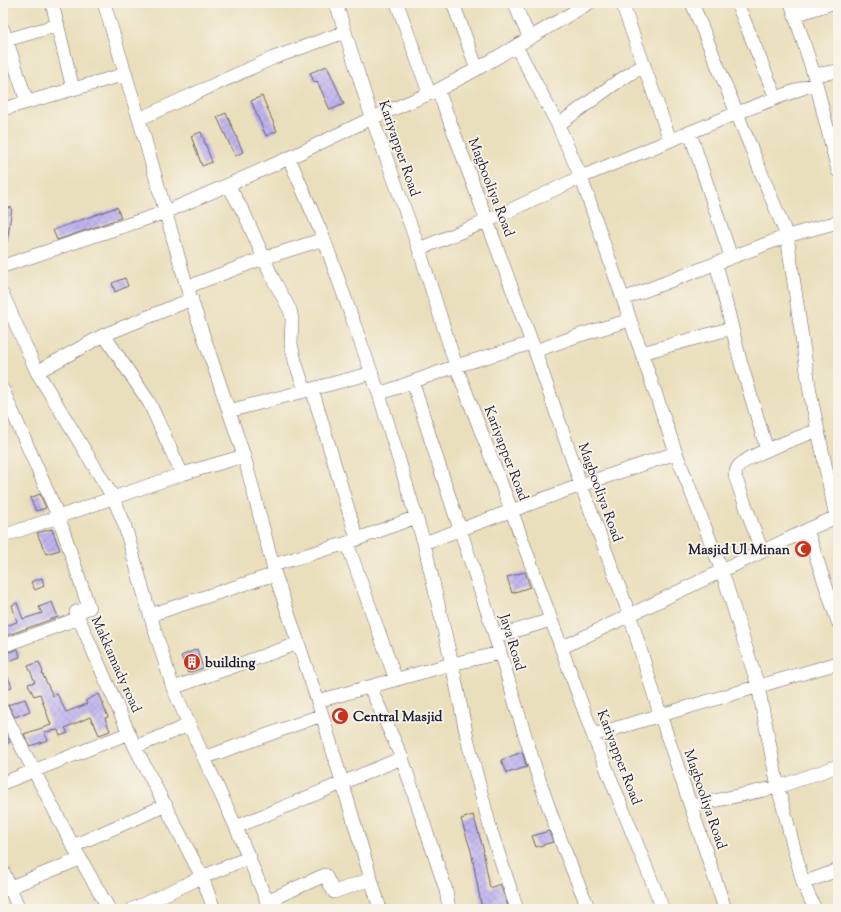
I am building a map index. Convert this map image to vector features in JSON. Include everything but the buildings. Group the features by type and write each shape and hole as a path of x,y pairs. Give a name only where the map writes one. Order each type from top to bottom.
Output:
{"street":[{"path":"52,3 73,89"},
{"path":"104,3 189,293 244,456 274,570 318,701 380,909"},
{"name":"Kariyapper Road","path":"336,3 372,118 419,249 456,366 512,512 593,734 662,909"},
{"name":"Magbooliya Road","path":"397,3 487,221 534,347 581,485 630,616 660,714 726,909"},
{"path":"453,3 477,69"},
{"path":"515,3 530,38"},
{"path":"622,3 670,140"},
{"path":"561,648 807,530 837,518 810,392 787,236 692,3"},
{"path":"737,3 776,98"},
{"path":"832,3 793,9 834,138 838,171"},
{"path":"3,266 166,212 289,158 372,118 434,91 477,69 582,5"},
{"path":"27,102 4,37 58,25"},
{"path":"139,119 273,58 345,32"},
{"path":"516,46 558,124 581,177 676,453 722,571 758,686 778,787 803,883 815,909"},
{"path":"558,124 617,82 644,65"},
{"path":"419,249 487,221 581,177 776,98 815,79 838,72"},
{"path":"3,109 126,74"},
{"path":"690,133 731,257"},
{"path":"289,158 324,239 379,394 424,544 452,664 468,742 491,831 517,909"},
{"path":"228,185 245,215 273,279 290,310 292,319 291,344 295,361 309,390 352,541 396,680"},
{"path":"623,299 787,236 838,222"},
{"path":"37,372 104,335 264,258 324,239"},
{"path":"716,263 740,360 767,450"},
{"path":"3,295 37,372 113,497 124,523 150,615 173,688 250,857 269,905 325,875 334,892 371,879"},
{"path":"379,394 456,366 580,335 630,320"},
{"path":"642,353 732,328"},
{"path":"104,335 149,402 182,474"},
{"path":"230,411 372,373"},
{"name":"Jaya Road","path":"413,382 495,637 540,784 563,850 589,909"},
{"name":"Makkamady road","path":"3,393 59,518 89,608 76,612 129,733 202,877 214,909"},
{"path":"762,552 736,476 736,469 741,464 767,450 818,430"},
{"path":"424,544 581,485 676,453"},
{"path":"3,536 59,518 113,497 182,474 244,456"},
{"path":"150,615 416,517"},
{"path":"807,530 838,622"},
{"path":"3,646 79,618"},
{"path":"495,637 551,620"},
{"path":"173,688 299,643"},
{"path":"318,701 370,688 452,664 500,654"},
{"path":"593,734 838,663"},
{"path":"370,688 402,758 446,890 449,909"},
{"path":"3,711 73,846 109,909"},
{"path":"204,758 322,715"},
{"path":"136,747 189,725"},
{"path":"3,783 129,733"},
{"path":"236,826 402,758"},
{"path":"692,806 778,787 838,766"},
{"path":"73,846 166,805"},
{"path":"133,909 202,877 250,857"},
{"path":"6,889 80,859"},
{"path":"803,883 838,870"},
{"path":"3,872 6,889 19,909"}],"place":[{"name":"Masjid Ul Minan","path":"803,549"},
{"name":"building","path":"192,662"},
{"name":"Central Masjid","path":"340,716"}]}
